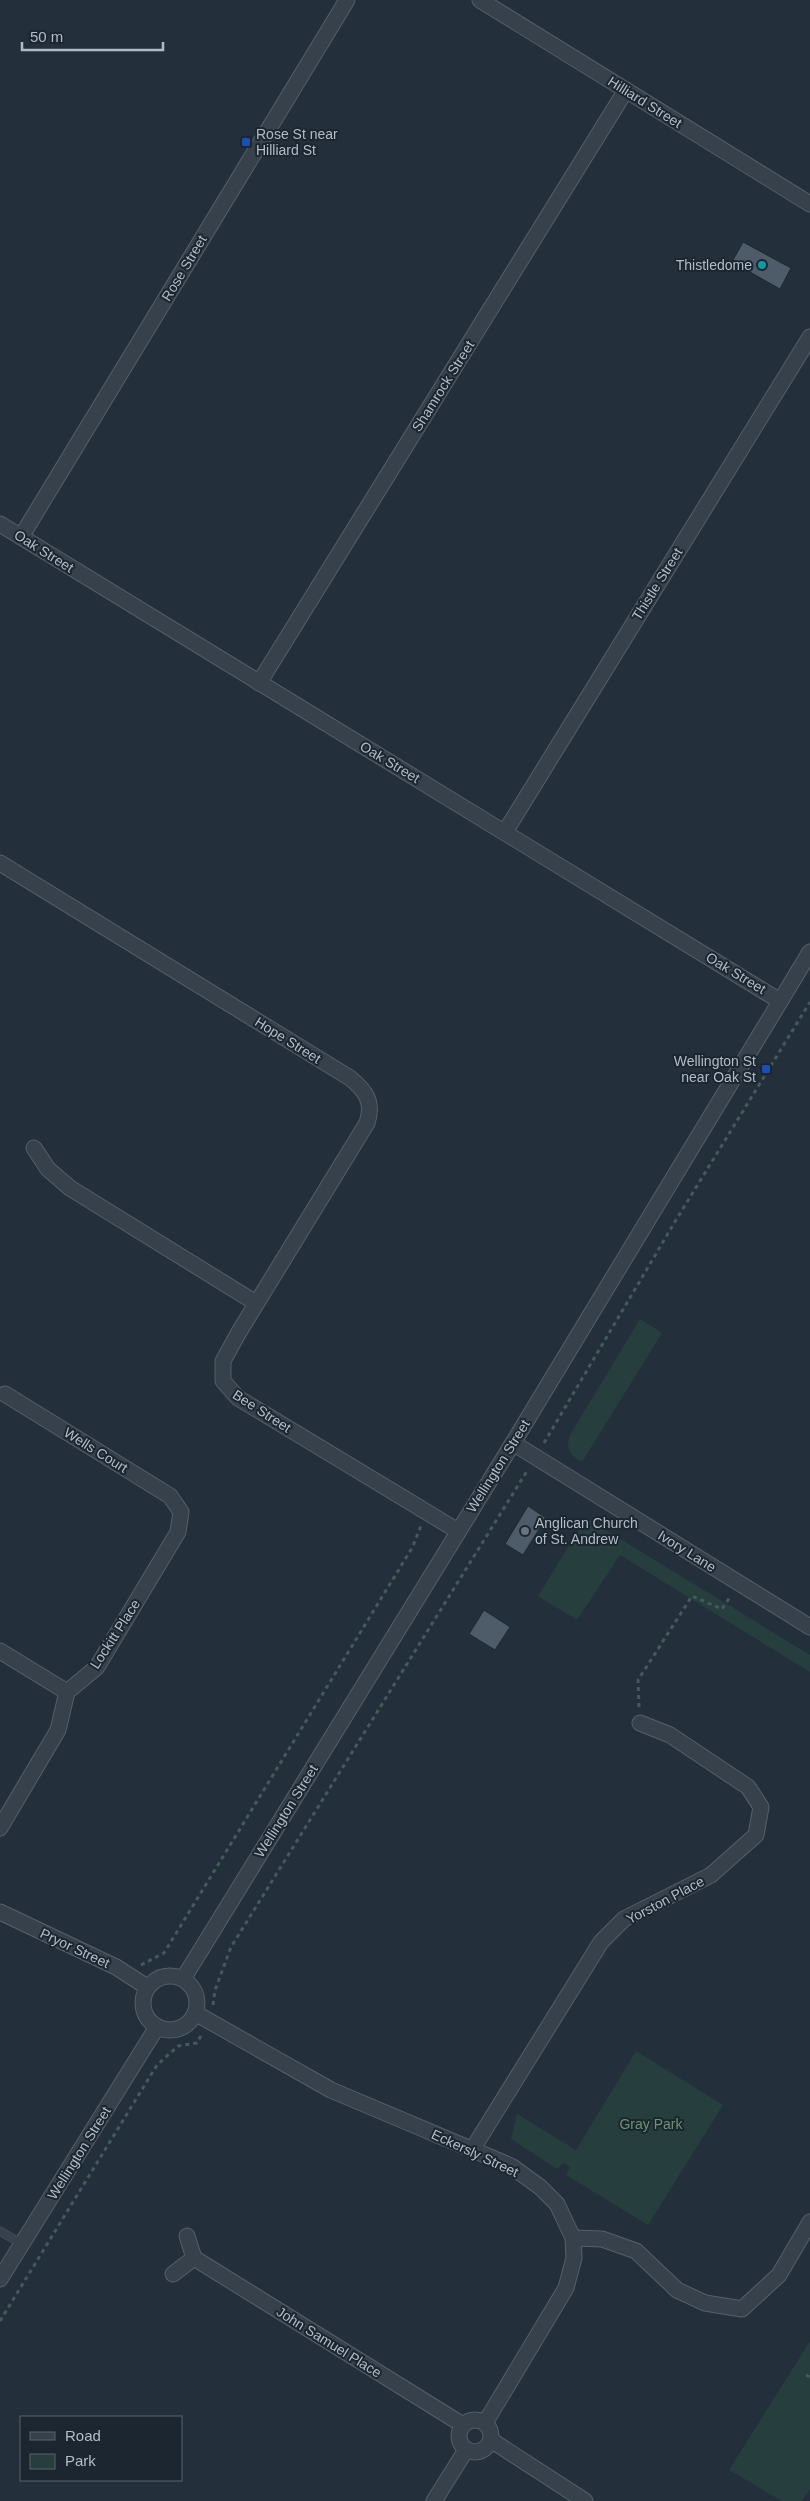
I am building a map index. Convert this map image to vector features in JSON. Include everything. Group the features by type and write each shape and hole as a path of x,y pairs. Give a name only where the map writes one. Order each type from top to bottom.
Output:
{"street":[{"name":"Rose Street","path":"21,537 347,0"},
{"name":"Hilliard Street","path":"480,0 810,204"},
{"name":"Shamrock Street","path":"260,683 626,90"},
{"name":"Thistle Street","path":"505,832 810,337"},
{"name":"Oak Street","path":"0,524 780,1001"},
{"name":"Hope Street","path":"0,863 350,1078 364,1090 371,1106 368,1123 256,1303"},
{"name":"Wellington Street","path":"183,1978 513,1443 810,952"},
{"path":"34,1148 48,1169 70,1188 256,1303"},
{"name":"Bee Street","path":"256,1303 224,1361 222,1374 227,1388 238,1398 270,1418 458,1531"},
{"name":"Wells Court","path":"5,1394 170,1496 181,1512"},
{"name":"Ivory Lane","path":"513,1443 810,1627"},
{"name":"Lockitt Place","path":"67,1692 97,1667 178,1532 181,1512"},
{"path":"0,1652 67,1692 58,1730 0,1828"},
{"name":"Yorston Place","path":"472,2150 601,1942 624,1920 711,1875 756,1835 761,1807 748,1787 670,1735 640,1723"},
{"name":"Pryor Street","path":"0,1912 126,1973 147,1987"},
{"path":"164,1976 183,1978 191,1985 196,1994 198,2004 196,2013 189,2023 179,2029 168,2030 157,2027 148,2020 143,2009 143,1998 147,1987 154,1980 164,1976"},
{"name":"Eckersly Street","path":"196,2013 331,2090 511,2166 540,2187 557,2204 573,2238 574,2258 566,2288 485,2423"},
{"name":"Wellington Street","path":"0,2280 157,2027"},
{"path":"573,2238 602,2239 636,2250 677,2290 705,2303 742,2309 779,2275 810,2222"},
{"path":"172,2274 194,2258 187,2236"},
{"name":"John Samuel Place","path":"194,2258 463,2425"},
{"path":"474,2420 485,2423 490,2431 491,2440 488,2446 478,2452 466,2450 462,2446 459,2435 463,2425 474,2420"},
{"path":"491,2440 584,2501"},
{"path":"434,2501 466,2450"}],"lane":[{"path":"0,2231 22,2244"}],"path":[{"path":"0,2321 157,2065 178,2046 197,2043 210,2021 215,1990 231,1947 535,1458 696,1186 810,1002"},
{"path":"126,1973 164,1952 412,1548 427,1514"},
{"path":"640,1723 638,1680 692,1596 722,1609 739,1584"}],"green space":[{"path":"640,1319 662,1333 582,1462 574,1457 568,1448 570,1435"},
{"path":"586,1518 810,1655 810,1672 620,1555 577,1620 538,1596"},
{"name":"Gray Park","path":"636,2051 723,2105 648,2225 566,2175 570,2167 563,2163 557,2169 511,2139 517,2114 576,2150"},
{"path":"810,2341 810,2489 802,2501 782,2501 729,2470"}],"building":[{"name":"Thistledome","path":"743,242 791,268 780,289 732,262"},
{"name":"Anglican Church of St. Andrew","path":"528,1506 546,1518 523,1555 505,1544"},
{"path":"484,1610 510,1627 495,1650 469,1634"}],"place":[{"name":"Rose St near Hilliard St","path":"246,142"},
{"name":"Thistledome","path":"762,265"},
{"name":"Wellington St near Oak St","path":"766,1069"},
{"name":"Anglican Church of St. Andrew","path":"525,1531"}]}
